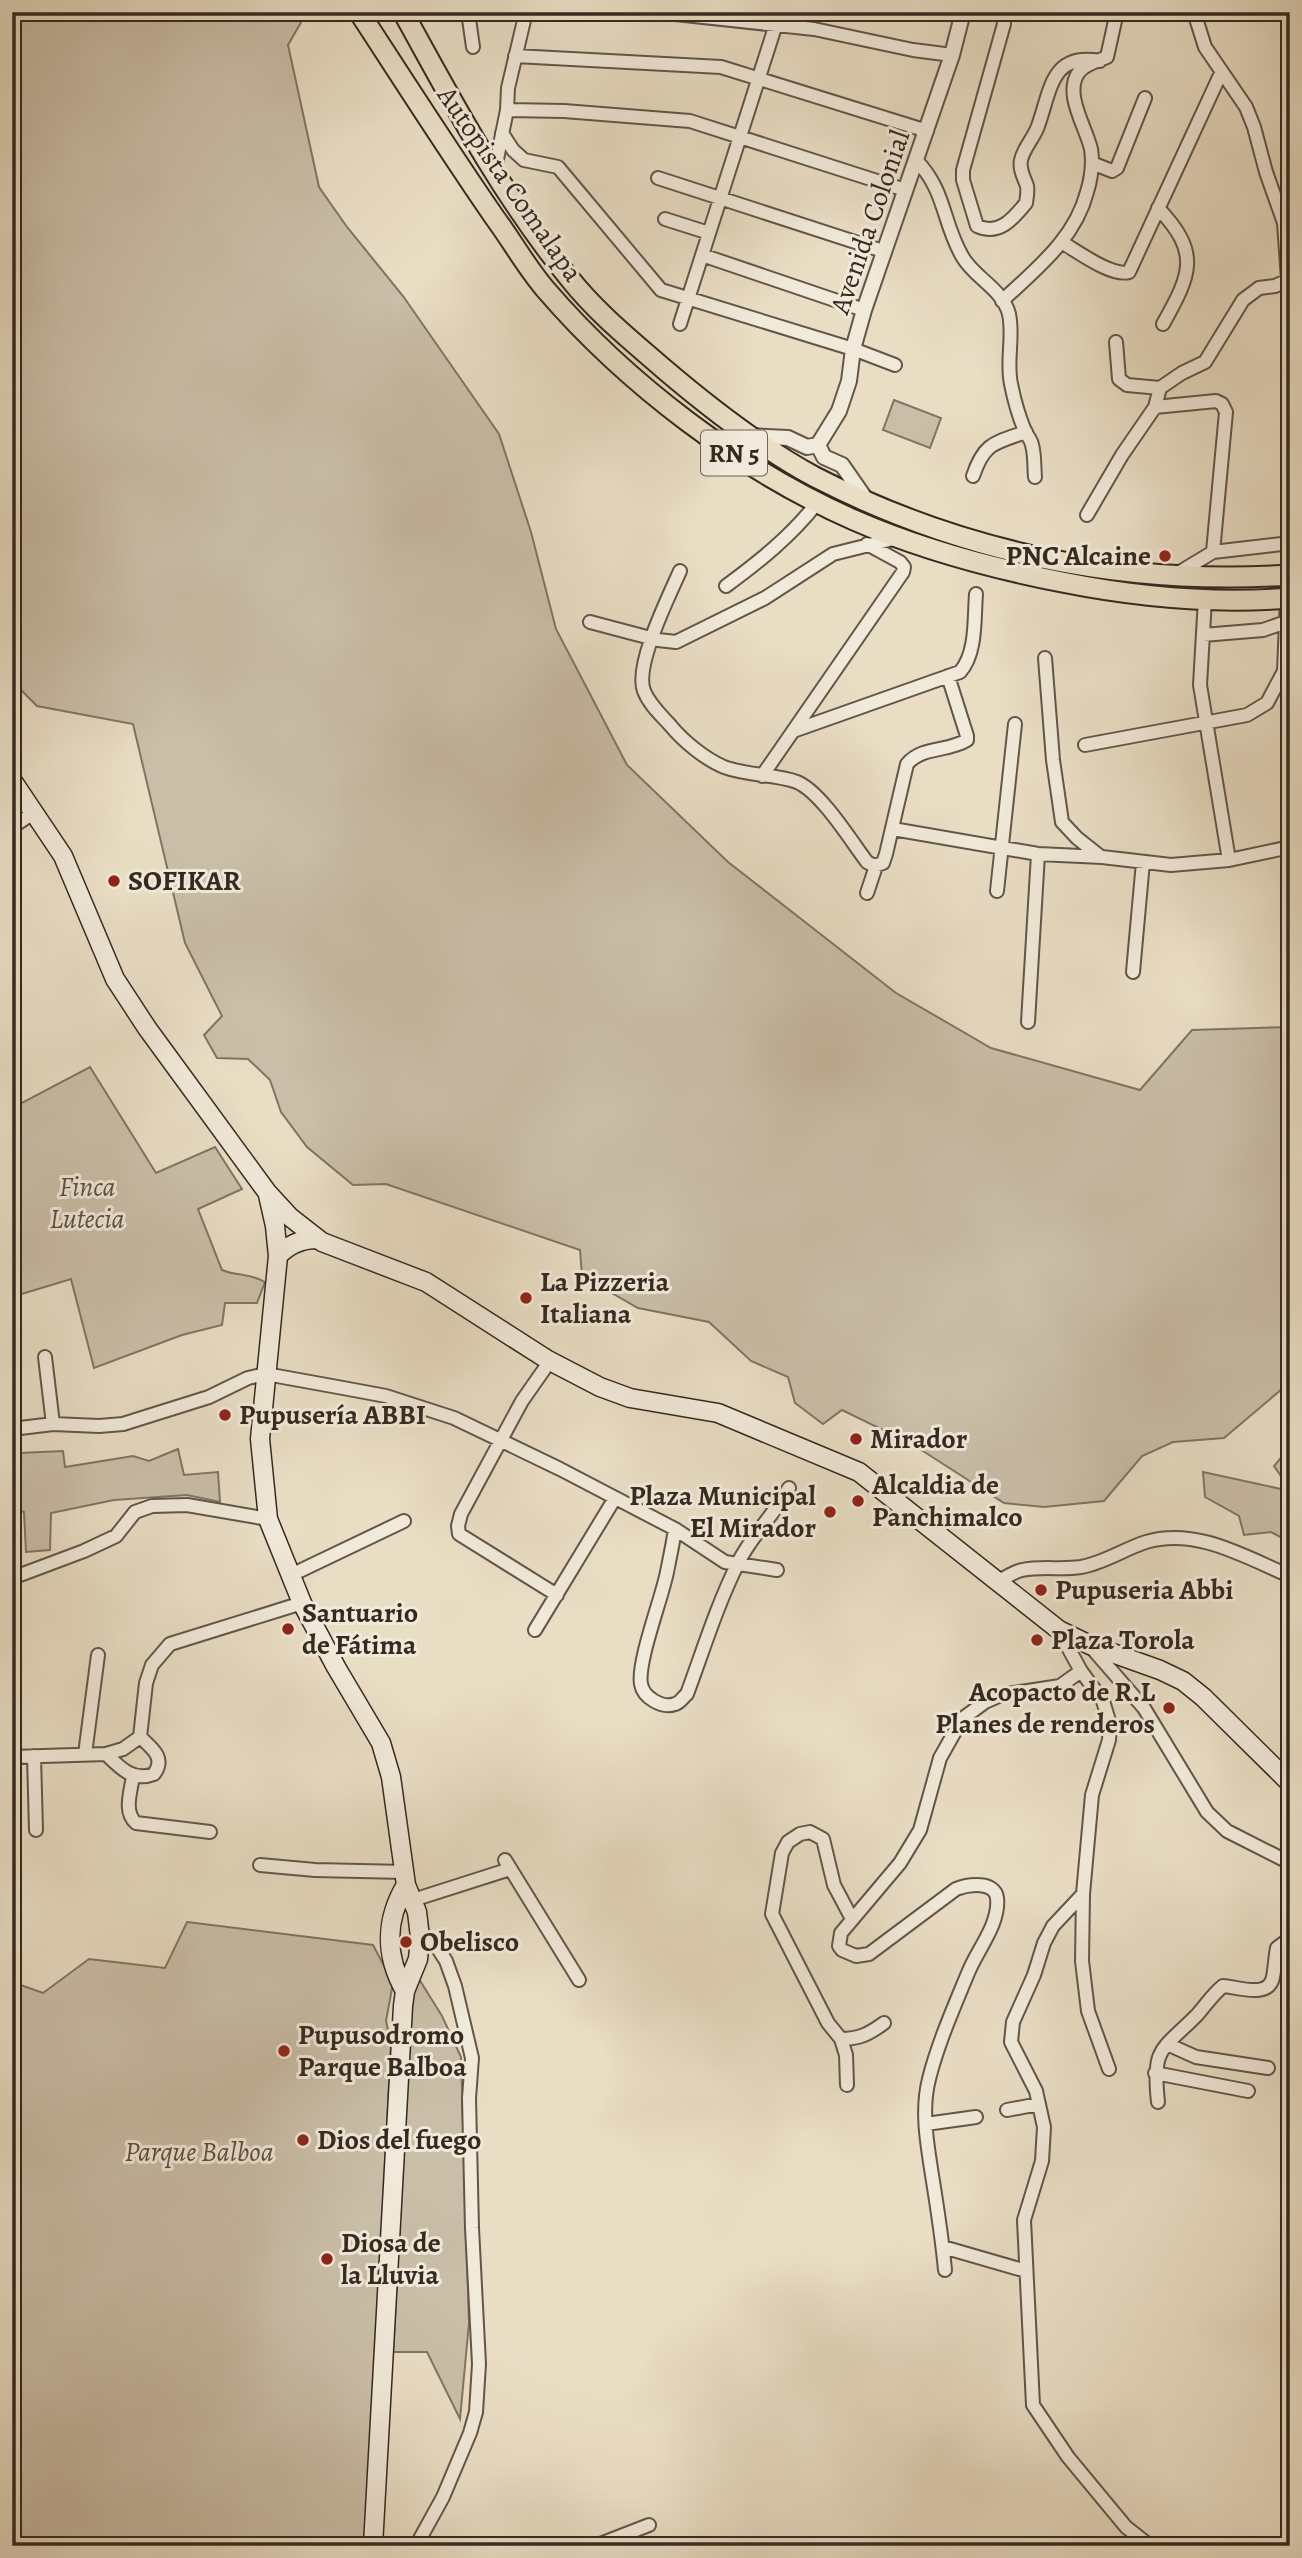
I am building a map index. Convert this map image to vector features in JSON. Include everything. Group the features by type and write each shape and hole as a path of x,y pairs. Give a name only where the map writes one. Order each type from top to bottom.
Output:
{"highway":[{"name":"Autopista Comalapa","path":"359,12 436,132 545,289 613,359 668,405 725,448 775,480 817,503 897,538 976,563 1142,596 1254,601 1289,598"},
{"name":"Autopista Comalapa","path":"403,12 494,174 572,281 624,335 682,385 749,436 814,476 867,501 943,531 1008,551 1091,569 1173,576 1290,575"}],"main road":[{"path":"12,780 63,856 115,979 147,1028 267,1192 290,1217 317,1239 426,1282 550,1361 621,1396 718,1413 848,1467 867,1478 1059,1630 1090,1645 1113,1661 1160,1670 1183,1681 1243,1735 1290,1783"},
{"path":"267,1192 275,1226 278,1256 260,1439 268,1519 302,1603 381,1743 395,1794 408,1886 420,1937 415,1970 405,1991 373,2546"},
{"path":"278,1256 299,1241 317,1239"},
{"path":"405,1991 394,1968 390,1932 395,1907 408,1886"}],"street":[{"path":"468,12 472,47"},
{"path":"494,174 507,110 508,88 526,12"},
{"path":"657,12 814,29 913,50 953,55"},
{"path":"1014,12 1004,18 963,170 963,180 976,226 986,231 997,230 1026,203 1027,188 1020,162 1025,148 1037,130 1049,91 1061,67 1071,60 1084,58 1100,61"},
{"path":"1003,301 1063,243 1087,194 1092,163 1091,150 1074,99 1074,86 1078,73 1086,66 1107,57 1117,12"},
{"path":"1116,342 1119,379 1127,385 1160,388 1205,362 1243,300 1259,288 1275,286 1289,280 1284,223 1254,127 1246,107 1205,47 1194,12"},
{"name":"Avenida Colonial","path":"818,445 839,411 849,381 853,349 864,310 953,55 958,13"},
{"path":"680,324 776,24"},
{"path":"515,56 721,67 927,131"},
{"path":"1063,243 1121,274 1129,272 1221,73"},
{"path":"1092,163 1112,171 1117,169 1145,97"},
{"path":"507,110 564,111 690,121 905,190"},
{"path":"502,133 513,150 524,160 558,167 661,290 853,349 895,365"},
{"path":"916,160 930,175 939,192 952,238 963,260 1003,301 1009,313 1008,360 1011,386 1026,432 1032,442 1035,477"},
{"path":"658,178 883,251"},
{"path":"1158,208 1174,225 1183,240 1188,258 1182,290 1163,324"},
{"path":"665,219 709,233"},
{"path":"702,256 864,310"},
{"path":"1087,515 1122,455 1155,407 1160,388"},
{"path":"1155,407 1216,401 1223,404 1226,412 1213,552"},
{"path":"973,476 981,453 1002,440 1026,432"},
{"path":"749,436 788,438 807,447 818,445 824,457 842,465 867,501"},
{"path":"726,586 799,527 817,503"},
{"path":"590,622 652,639 676,642 765,598 834,554 897,538"},
{"path":"1173,576 1213,552 1290,542"},
{"path":"762,776 903,572 904,567 900,562 867,544"},
{"path":"680,570 641,673 643,689 650,702 680,736 721,765 745,774 798,783 824,804 867,862 876,866 883,863 907,764 922,753 955,746 967,740 948,676"},
{"path":"796,730 960,672 967,664 973,641 976,594"},
{"path":"1085,745 1247,715 1267,703 1284,671 1289,598"},
{"path":"1205,599 1200,685 1229,860"},
{"path":"1203,635 1263,630 1286,622"},
{"path":"1045,658 1053,760 1062,822 1077,838 1102,857"},
{"path":"997,891 1015,724"},
{"path":"12,827 35,812"},
{"path":"893,830 1038,854 1189,865 1290,847"},
{"path":"1028,1023 1038,854"},
{"path":"1133,972 1143,862"},
{"path":"867,893 876,866"},
{"path":"45,1357 53,1424"},
{"path":"550,1361 522,1401 461,1514 458,1526 459,1534 557,1595"},
{"path":"12,1429 53,1424 123,1424 209,1397 248,1378 266,1374 386,1396 454,1418 501,1441 676,1529 725,1562 777,1570"},
{"path":"676,1529 667,1575 642,1664 640,1683 645,1694 656,1702 668,1705 677,1704 687,1694 738,1563 789,1488"},
{"path":"535,1630 615,1497"},
{"path":"12,1578 116,1536 135,1512 152,1506 187,1505 268,1519"},
{"path":"289,1576 404,1521"},
{"path":"997,1582 1023,1570 1083,1567 1142,1544 1172,1538 1195,1539 1214,1545 1290,1576"},
{"path":"12,1757 106,1754 123,1749 140,1737 146,1682 152,1665 170,1644 302,1603"},
{"path":"1059,1630 1081,1671 1103,1701 1110,1724 1109,1740 1091,1795 1083,1894 1082,1961 1088,2011 1108,2069"},
{"path":"85,1755 98,1656"},
{"path":"1113,1661 1208,1812 1227,1831 1290,1863"},
{"path":"945,2270 926,2124 926,2097 936,2056 968,1973 995,1915 997,1894 983,1885 956,1889 869,1954 848,1954 839,1945 841,1933 900,1863 920,1830 940,1758 962,1719 985,1702 1001,1695 1060,1686 1081,1671"},
{"path":"106,1754 133,1776 154,1774 159,1768 159,1759 140,1737"},
{"path":"34,1756 36,1830"},
{"path":"133,1776 129,1809 131,1818 136,1823 210,1832"},
{"path":"847,2085 846,2056 841,2039 828,2023 772,1914 782,1853 788,1842 800,1834 810,1832 822,1839 834,1885 852,1919"},
{"path":"260,1865 315,1870 408,1886 508,1864 579,1980"},
{"path":"1083,1894 1053,1926 1044,1943 1034,1975 1013,2022 1011,2042 1035,2091 1044,2127 1042,2161 1024,2220 1033,2405 1068,2457 1126,2527 1150,2546"},
{"path":"416,2546 443,2497 470,2433 476,2412 479,2364 469,2098 472,2058 455,1986 446,1961 437,1947 420,1937"},
{"path":"1158,2102 1155,2073 1157,2057 1223,1986 1256,1991 1268,1987 1273,1980 1277,1948 1290,1941"},
{"path":"841,2039 856,2039 867,2035 884,2023"},
{"path":"1167,2045 1196,2057 1268,2068"},
{"path":"1155,2073 1248,2091"},
{"path":"1007,2110 1039,2104"},
{"path":"926,2124 976,2117"},
{"path":"943,2248 1026,2271"},
{"path":"595,2546 649,2525"}],"green space":[{"path":"12,12 307,12 288,45 319,187 347,227 403,296 499,434 531,532 556,629 627,765 728,862 896,993 991,1048 1140,1090 1192,1030 1290,1027 1290,1393 1282,1389 1224,1438 1173,1442 1142,1456 1104,1501 1044,1507 1004,1503 912,1444 842,1410 823,1424 795,1403 788,1377 751,1361 709,1322 638,1308 582,1276 580,1250 386,1184 353,1185 307,1147 281,1112 270,1080 248,1059 217,1058 204,1035 222,1016 185,943 133,724 37,706 12,681 12,394 17,378 12,370"},
{"path":"894,400 941,418 930,448 883,430"},
{"name":"Finca Lutecia","path":"90,1067 156,1173 215,1147 242,1189 198,1209 222,1270 265,1282 257,1303 225,1303 222,1325 182,1335 94,1368 71,1279 12,1297 12,1108"},
{"path":"12,1440 19,1453 63,1451 65,1467 133,1456 149,1461 178,1449 184,1475 218,1472 220,1502 187,1495 114,1500 51,1513 50,1550 26,1552 24,1512 12,1508"},
{"path":"1290,1447 1290,1489 1274,1466"},
{"path":"1203,1472 1290,1491 1290,1542 1271,1532 1244,1535 1239,1516 1205,1497"},
{"name":"Parque Balboa","path":"187,1922 373,1945 393,1983 386,2021 391,2044 366,2546 12,2546 12,1982 43,1993 89,1959 165,1968"},
{"path":"419,1979 442,2016 461,2057 469,2323 460,2419 427,2352 393,2352 412,1994"}],"place":[{"name":"PNC Alcaine","path":"1165,556"},
{"name":"SOFIKAR","path":"114,881"},
{"name":"La Pizzeria Italiana","path":"526,1298"},
{"name":"Pupusería ABBI","path":"225,1415"},
{"name":"Mirador","path":"856,1439"},
{"name":"Alcaldia de Panchimalco","path":"858,1501"},
{"name":"Plaza Municipal El Mirador","path":"830,1512"},
{"name":"Pupuseria Abbi","path":"1041,1590"},
{"name":"Santuario de Fátima","path":"288,1629"},
{"name":"Plaza Torola","path":"1037,1640"},
{"name":"Acopacto de R.L Planes de renderos","path":"1169,1708"},
{"name":"Obelisco","path":"406,1942"},
{"name":"Pupusodromo Parque Balboa","path":"284,2051"},
{"name":"Dios del fuego","path":"303,2140"},
{"name":"Diosa de la Lluvia","path":"327,2259"}]}
